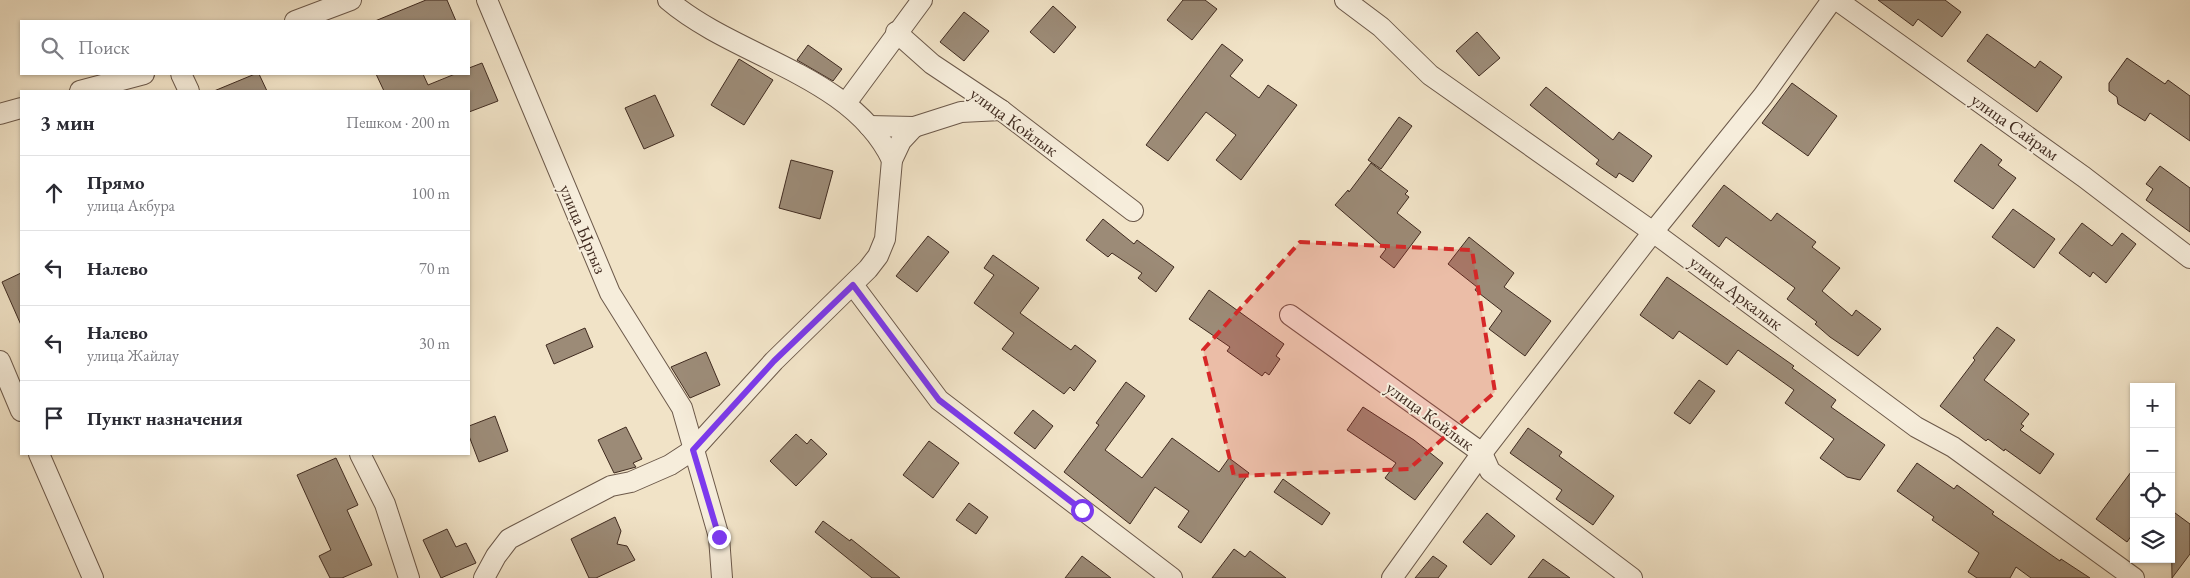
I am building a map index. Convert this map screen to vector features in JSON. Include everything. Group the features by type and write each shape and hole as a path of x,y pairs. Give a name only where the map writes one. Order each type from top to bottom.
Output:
{"street":[{"path":"298,20 351,0"},
{"name":"улица Ыргыз","path":"488,0 610,293 682,408 719,537 721,578"},
{"path":"668,0 683,13 730,41 808,80 846,103 884,142 892,160"},
{"path":"846,103 896,32 922,0"},
{"name":"улица Аркалык","path":"1344,0 1381,27 1430,75 1653,232 1916,427 1952,447 2134,578"},
{"path":"1392,578 1482,453 1653,232 1763,96 1832,0"},
{"name":"улица Сайрам","path":"1837,0 2084,177 2190,258"},
{"name":"улица Койлык","path":"896,32 932,64 1001,110 1133,211"},
{"path":"84,90 140,75"},
{"path":"182,75 189,90"},
{"path":"0,114 20,108"},
{"path":"868,126 914,127 961,112 1001,110"},
{"path":"484,578 509,540 611,486 631,482 670,465 693,450 774,361 853,285 878,256 885,239 892,160 901,142 914,127"},
{"path":"853,285 939,400 1172,578"},
{"name":"улица Койлык","path":"1290,315 1482,453 1490,471 1632,578"},
{"path":"0,361 20,409"},
{"path":"39,455 94,578"},
{"path":"360,455 385,504 409,578"}],"highlighted area":[{"path":"1300,242 1472,250 1495,392 1409,469 1234,476 1203,350"}],"building":[{"path":"426,0 447,0 456,20 377,20"},
{"path":"1183,0 1205,0 1217,9 1192,40 1167,20"},
{"path":"1878,0 1945,0 1961,12 1942,37 1918,19 1913,26"},
{"path":"1053,6 1076,27 1054,53 1030,32"},
{"path":"964,12 989,31 964,61 940,42"},
{"path":"1477,32 1500,58 1479,76 1456,51"},
{"path":"1987,34 2035,68 2040,61 2062,77 2037,112 1967,61"},
{"path":"1222,44 1243,60 1230,76 1259,98 1268,85 1297,105 1241,180 1216,160 1236,135 1206,112 1168,161 1146,145"},
{"path":"808,45 842,69 833,81 797,60"},
{"path":"2127,58 2165,84 2168,80 2190,96 2190,141 2150,113 2145,121 2118,104 2117,97 2109,91 2109,83"},
{"path":"739,59 773,80 744,125 711,105"},
{"path":"482,63 498,101 470,112 470,90 384,90 376,75 423,75 428,85 453,75 470,75 470,68"},
{"path":"253,75 259,75 267,90 216,90"},
{"path":"1792,83 1837,116 1808,156 1762,123"},
{"path":"1546,87 1613,140 1619,132 1652,156 1633,182 1619,173 1616,178 1596,164 1599,160 1530,105"},
{"path":"655,95 674,136 644,149 625,108"},
{"path":"1399,117 1412,126 1381,169 1368,160"},
{"path":"1981,144 2002,160 1998,165 2016,178 1993,209 1954,181"},
{"path":"791,160 833,171 820,219 779,208"},
{"path":"1371,163 1408,191 1405,194 1409,197 1397,213 1421,232 1394,268 1380,257 1386,249 1335,205 1348,190 1349,192"},
{"path":"2160,166 2190,188 2190,232 2146,200 2153,189 2146,184"},
{"path":"1724,185 1771,221 1777,213 1816,242 1812,247 1840,268 1822,291 1852,316 1856,310 1881,329 1858,356 1830,337 1815,324 1817,322 1787,299 1795,288 1726,237 1719,247 1692,226"},
{"path":"2013,209 2055,239 2034,268 1992,237"},
{"path":"1103,219 1134,244 1137,240 1174,267 1156,292 1138,278 1142,273 1112,253 1108,257 1086,240"},
{"path":"2082,223 2112,246 2122,233 2136,244 2106,283 2093,272 2090,277 2059,253"},
{"path":"928,236 949,252 917,292 896,276"},
{"path":"1469,237 1514,273 1504,287 1551,321 1525,356 1489,329 1502,311 1475,290 1477,287 1448,264"},
{"path":"993,255 1039,288 1020,313 1071,350 1075,345 1096,361 1074,391 1070,387 1064,394 1002,349 1014,333 974,303 994,275 984,268"},
{"path":"20,273 20,323 2,282"},
{"path":"1667,277 1794,366 1792,368 1836,400 1831,407 1885,445 1860,480 1847,477 1820,458 1834,439 1785,403 1794,390 1738,350 1727,365 1679,331 1673,339 1640,315"},
{"path":"1209,290 1284,344 1276,356 1280,359 1269,375 1265,372 1262,376 1227,351 1230,347 1189,319"},
{"path":"1997,327 2015,340 1984,380 2029,414 2021,424 2024,426 2020,430 2054,454 2040,474 2005,449 2004,451 1988,439 1986,441 1940,406"},
{"path":"585,328 593,347 554,364 546,345"},
{"path":"706,352 720,385 690,398 671,367"},
{"path":"1699,380 1715,391 1690,424 1674,413"},
{"path":"1126,382 1145,396 1105,450 1142,478 1172,438 1219,472 1229,458 1249,473 1201,543 1178,527 1189,511 1155,487 1130,524 1064,472 1099,425 1096,423"},
{"path":"1363,407 1414,440 1443,463 1415,500 1385,478 1396,463 1347,430"},
{"path":"1033,410 1053,426 1035,449 1014,433"},
{"path":"495,416 508,451 479,462 470,439 470,426"},
{"path":"626,427 642,459 633,463 636,467 614,473 598,440"},
{"path":"1528,428 1562,452 1559,456 1614,496 1593,525 1556,499 1562,490 1510,453"},
{"path":"796,434 807,444 811,439 827,454 796,486 770,461"},
{"path":"929,441 959,463 933,498 903,475"},
{"path":"336,458 358,505 347,510 372,565 342,578 330,578 319,556 331,550 297,475"},
{"path":"1917,463 1954,489 1957,485 1994,512 1992,514 2060,561 2061,559 2090,578 2031,578 2016,567 2010,578 1977,578 1968,572 1979,553 1932,520 1934,517 1897,491"},
{"path":"2130,473 2130,538 2127,542 2096,519"},
{"path":"1283,479 1330,513 1322,525 1274,492"},
{"path":"969,503 988,517 976,534 956,520"},
{"path":"1487,513 1515,536 1491,565 1463,542"},
{"path":"2175,513 2190,524 2190,554 2172,578 2172,563 2175,563"},
{"path":"615,517 621,531 617,544 627,546 635,560 596,578 589,578 571,539"},
{"path":"823,521 850,541 851,539 900,578 872,578 815,532"},
{"path":"447,529 456,547 466,543 476,563 441,578 423,540"},
{"path":"1234,549 1245,557 1250,551 1286,578 1212,578"},
{"path":"1082,556 1111,578 1065,578"},
{"path":"1433,556 1447,566 1438,578 1415,578"},
{"path":"1543,559 1570,578 1528,578"}],"route":[{"path":"719,537 693,450 774,361 853,285 939,400 1082,510"}]}
